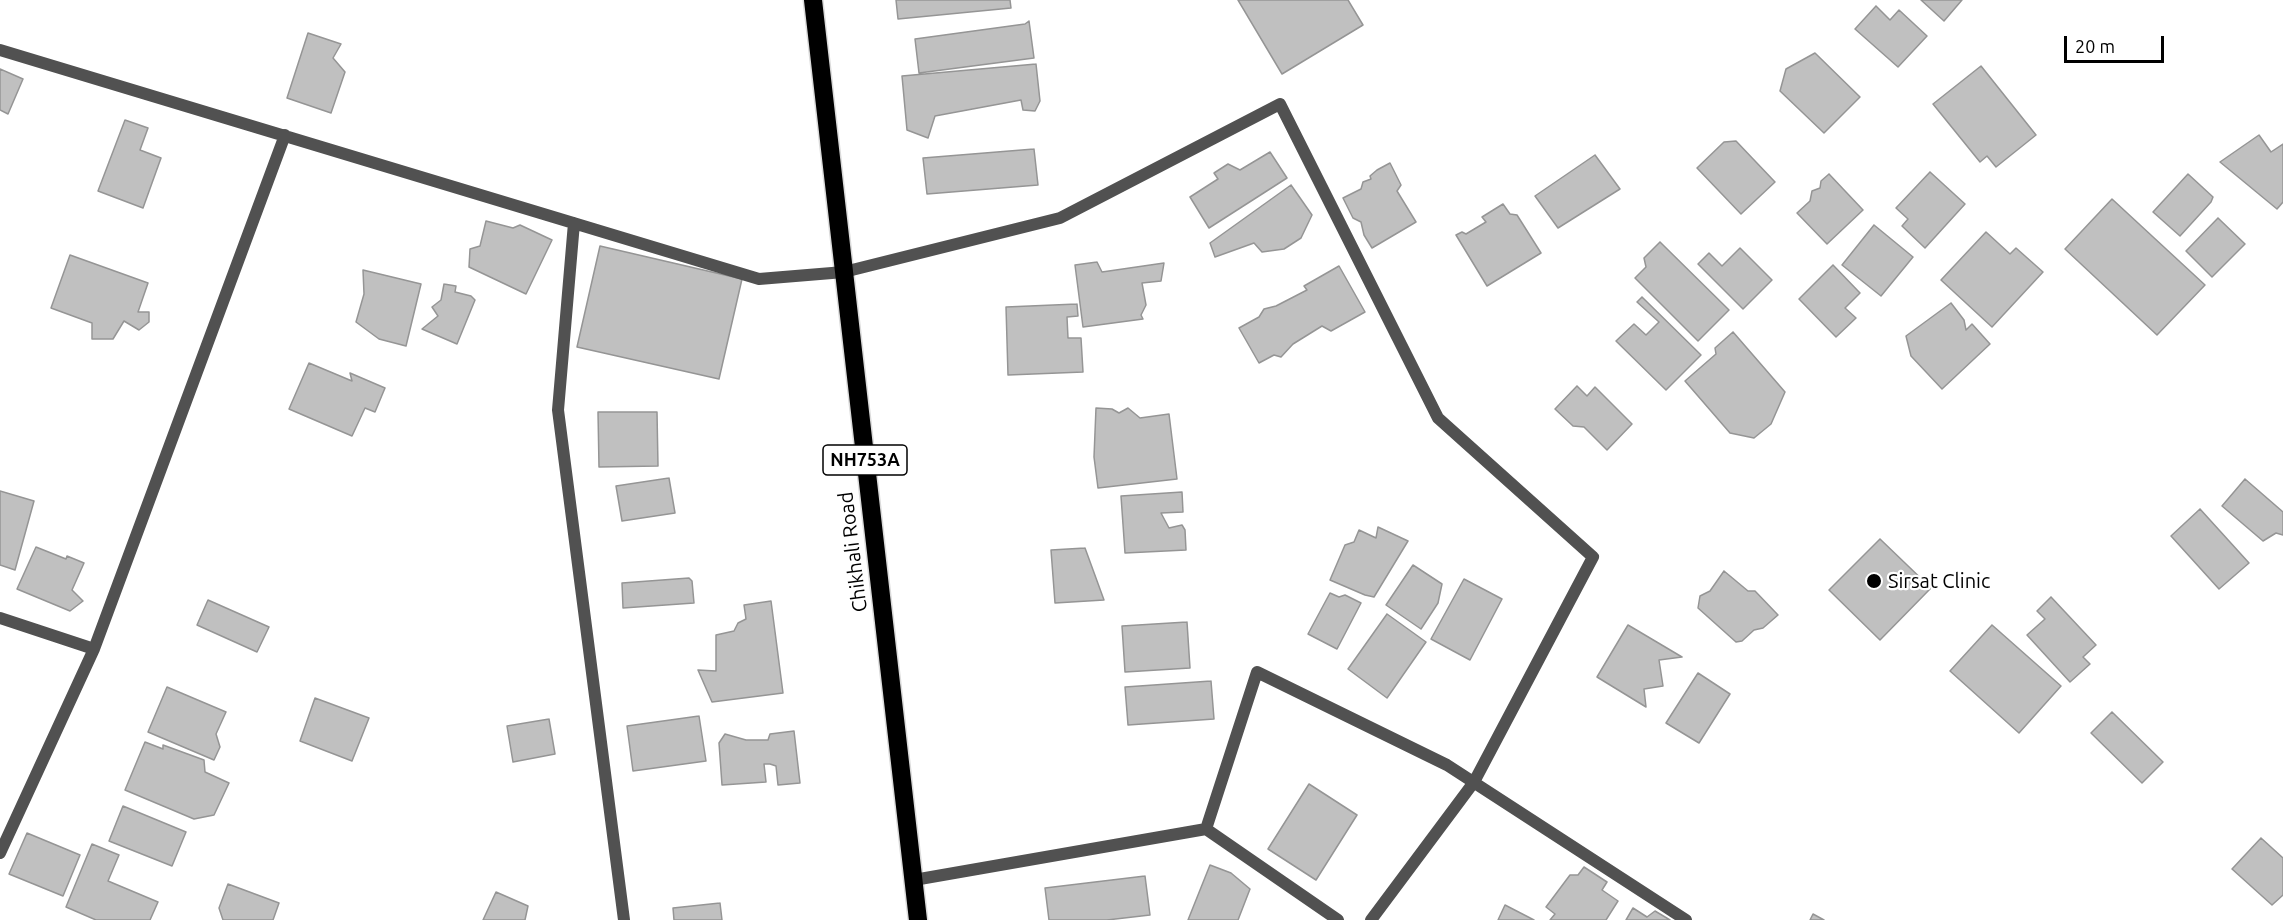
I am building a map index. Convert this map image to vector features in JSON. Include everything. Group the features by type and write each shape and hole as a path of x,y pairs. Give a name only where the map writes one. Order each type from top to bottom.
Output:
{"highway":[{"name":"Chikhali Road","path":"813,0 918,920"}],"street":[{"path":"0,50 759,279 844,272 1060,218 1280,104 1438,418 1593,557 1474,782 1371,920"},
{"path":"0,853 94,649 285,135"},
{"path":"573,223 558,410 624,920"},
{"path":"0,618 94,649"},
{"path":"1206,829 1257,672 1447,765 1686,920"},
{"path":"914,880 1206,829 1338,920"}],"building":[{"path":"896,0 1010,0 1011,8 898,19"},
{"path":"1238,0 1348,0 1363,25 1282,74"},
{"path":"1921,0 1962,0 1944,21"},
{"path":"1876,6 1890,20 1899,10 1927,36 1898,67 1855,29"},
{"path":"1029,21 1034,58 919,73 915,39 1025,24"},
{"path":"308,33 341,44 333,58 345,72 331,113 287,98"},
{"path":"1815,53 1860,97 1824,133 1780,91 1786,69"},
{"path":"1036,64 1040,101 1035,111 1023,110 1021,100 935,116 928,138 907,130 902,76"},
{"path":"1981,66 2036,135 1996,167 1987,156 1980,162 1933,104"},
{"path":"0,69 23,79 8,114 0,110"},
{"path":"125,120 148,128 140,150 161,158 143,208 98,191"},
{"path":"2259,135 2271,152 2283,144 2283,202 2277,209 2220,162"},
{"path":"1736,141 1775,182 1741,214 1697,168 1724,142"},
{"path":"1034,149 1038,185 927,194 923,158"},
{"path":"1270,152 1287,178 1209,228 1190,197 1218,179 1214,173 1228,164 1240,170"},
{"path":"1595,155 1620,189 1558,228 1535,196"},
{"path":"1390,163 1401,185 1397,191 1416,222 1372,248 1364,235 1361,222 1353,218 1343,198 1361,189 1363,182 1371,179 1370,176 1377,170"},
{"path":"1930,172 1965,204 1925,248 1902,226 1908,219 1896,208"},
{"path":"1829,174 1863,210 1827,244 1797,213 1810,201 1812,191 1820,188 1821,181"},
{"path":"2188,174 2213,197 2180,236 2153,212"},
{"path":"1291,185 1312,215 1301,238 1284,249 1262,252 1254,243 1215,257 1210,243"},
{"path":"2112,199 2205,285 2157,335 2065,249"},
{"path":"1503,204 1510,214 1517,215 1541,253 1487,286 1456,235 1462,232 1466,234 1486,222 1482,217"},
{"path":"2218,218 2245,244 2212,277 2186,251"},
{"path":"486,221 513,228 520,225 552,240 526,294 469,267 470,249 480,246"},
{"path":"1874,225 1913,257 1881,296 1842,265"},
{"path":"1986,232 2010,254 2016,248 2043,272 1992,327 1941,280"},
{"path":"1660,242 1729,310 1698,341 1635,278 1646,267 1644,258"},
{"path":"600,246 742,279 719,379 577,347"},
{"path":"1740,248 1772,280 1743,309 1698,264 1709,253 1722,266"},
{"path":"70,255 148,283 138,312 149,312 149,322 139,330 124,321 113,339 92,339 92,323 51,308"},
{"path":"1097,262 1102,272 1164,263 1161,281 1142,283 1146,305 1141,315 1143,319 1083,327 1075,265"},
{"path":"1833,265 1860,293 1845,308 1856,318 1836,337 1799,299"},
{"path":"1339,266 1365,312 1331,331 1322,326 1293,344 1281,357 1274,355 1259,363 1239,328 1259,317 1264,309 1276,306 1307,290 1304,286"},
{"path":"363,270 421,284 406,346 379,339 356,322 364,294"},
{"path":"444,284 456,286 455,292 471,296 475,300 457,344 422,329 438,316 432,307 441,300"},
{"path":"1642,297 1701,355 1666,390 1616,341 1634,324 1646,335 1659,322 1637,302"},
{"path":"1951,303 1964,320 1966,330 1972,324 1990,344 1942,389 1911,356 1906,336"},
{"path":"1077,304 1078,316 1067,317 1068,338 1081,338 1083,372 1008,375 1006,307"},
{"path":"1733,332 1785,392 1771,424 1754,438 1730,433 1685,381 1716,354 1715,348"},
{"path":"309,363 352,381 350,373 385,388 375,412 365,408 352,436 289,409"},
{"path":"1577,386 1587,396 1595,387 1632,424 1607,450 1584,427 1573,426 1555,409"},
{"path":"1096,408 1112,409 1119,413 1128,408 1140,418 1169,414 1177,479 1098,488 1094,457"},
{"path":"598,412 657,412 658,466 599,467"},
{"path":"669,478 675,513 622,521 616,486"},
{"path":"2245,479 2283,512 2283,535 2276,533 2263,541 2222,506"},
{"path":"0,491 34,501 15,570 0,565"},
{"path":"1182,492 1183,512 1161,513 1169,528 1182,525 1185,530 1186,550 1125,553 1121,496"},
{"path":"2200,509 2249,563 2219,589 2171,536"},
{"path":"1378,527 1408,541 1374,597 1330,580 1345,545 1354,542 1359,530 1376,538"},
{"path":"1880,539 1931,588 1880,640 1829,590"},
{"path":"36,547 66,559 67,556 84,563 72,590 83,601 70,611 17,589"},
{"path":"1085,548 1104,600 1055,603 1051,550"},
{"path":"1413,565 1442,584 1438,603 1421,629 1386,605"},
{"path":"1724,571 1748,591 1755,591 1778,615 1763,628 1754,630 1742,641 1736,642 1698,608 1700,596 1710,591"},
{"path":"689,578 692,581 694,603 623,608 622,583"},
{"path":"1464,579 1502,599 1470,660 1431,639"},
{"path":"1330,593 1339,597 1345,595 1361,603 1337,649 1308,634"},
{"path":"2051,597 2096,645 2083,657 2090,664 2070,682 2027,635 2045,619 2037,611"},
{"path":"208,600 269,627 257,652 197,625"},
{"path":"771,601 783,693 712,702 698,670 716,671 716,635 734,631 738,623 746,619 744,605"},
{"path":"1387,614 1426,642 1387,698 1348,669"},
{"path":"1187,622 1190,668 1125,672 1122,626"},
{"path":"1628,625 1682,657 1659,660 1663,686 1644,689 1646,707 1597,677"},
{"path":"1992,625 2061,686 2019,733 1950,671"},
{"path":"1698,673 1730,694 1699,743 1666,723"},
{"path":"1211,681 1214,719 1128,725 1125,687"},
{"path":"167,687 226,712 216,734 220,747 214,760 148,732"},
{"path":"315,698 369,718 352,761 300,741"},
{"path":"2112,712 2163,762 2142,783 2091,733"},
{"path":"699,716 706,761 633,771 627,726"},
{"path":"549,719 555,754 513,762 507,726"},
{"path":"794,731 800,783 778,785 776,766 764,764 766,782 722,785 719,743 725,734 746,740 768,740 770,734"},
{"path":"145,742 163,749 163,745 204,760 205,772 229,783 214,815 194,819 125,790"},
{"path":"1309,784 1357,815 1316,880 1268,849"},
{"path":"123,806 186,832 172,866 109,841"},
{"path":"27,833 80,855 63,896 9,874"},
{"path":"2261,838 2283,858 2283,895 2272,905 2232,869"},
{"path":"92,844 119,855 108,881 158,902 150,920 96,920 66,907"},
{"path":"1210,865 1231,873 1250,889 1238,920 1188,920"},
{"path":"1584,867 1607,882 1602,890 1618,901 1606,920 1550,920 1555,914 1546,907 1570,875 1578,875"},
{"path":"1145,876 1150,915 1107,920 1049,920 1045,888"},
{"path":"228,884 279,903 273,920 223,920 219,908"},
{"path":"496,892 528,906 525,920 483,920"},
{"path":"720,903 722,920 674,920 673,908"},
{"path":"1505,905 1534,920 1498,920"},
{"path":"1633,908 1647,917 1655,911 1670,920 1626,920"},
{"path":"1813,914 1824,920 1810,920"}],"place":[{"name":"Sirsat Clinic","path":"1874,581"}]}
